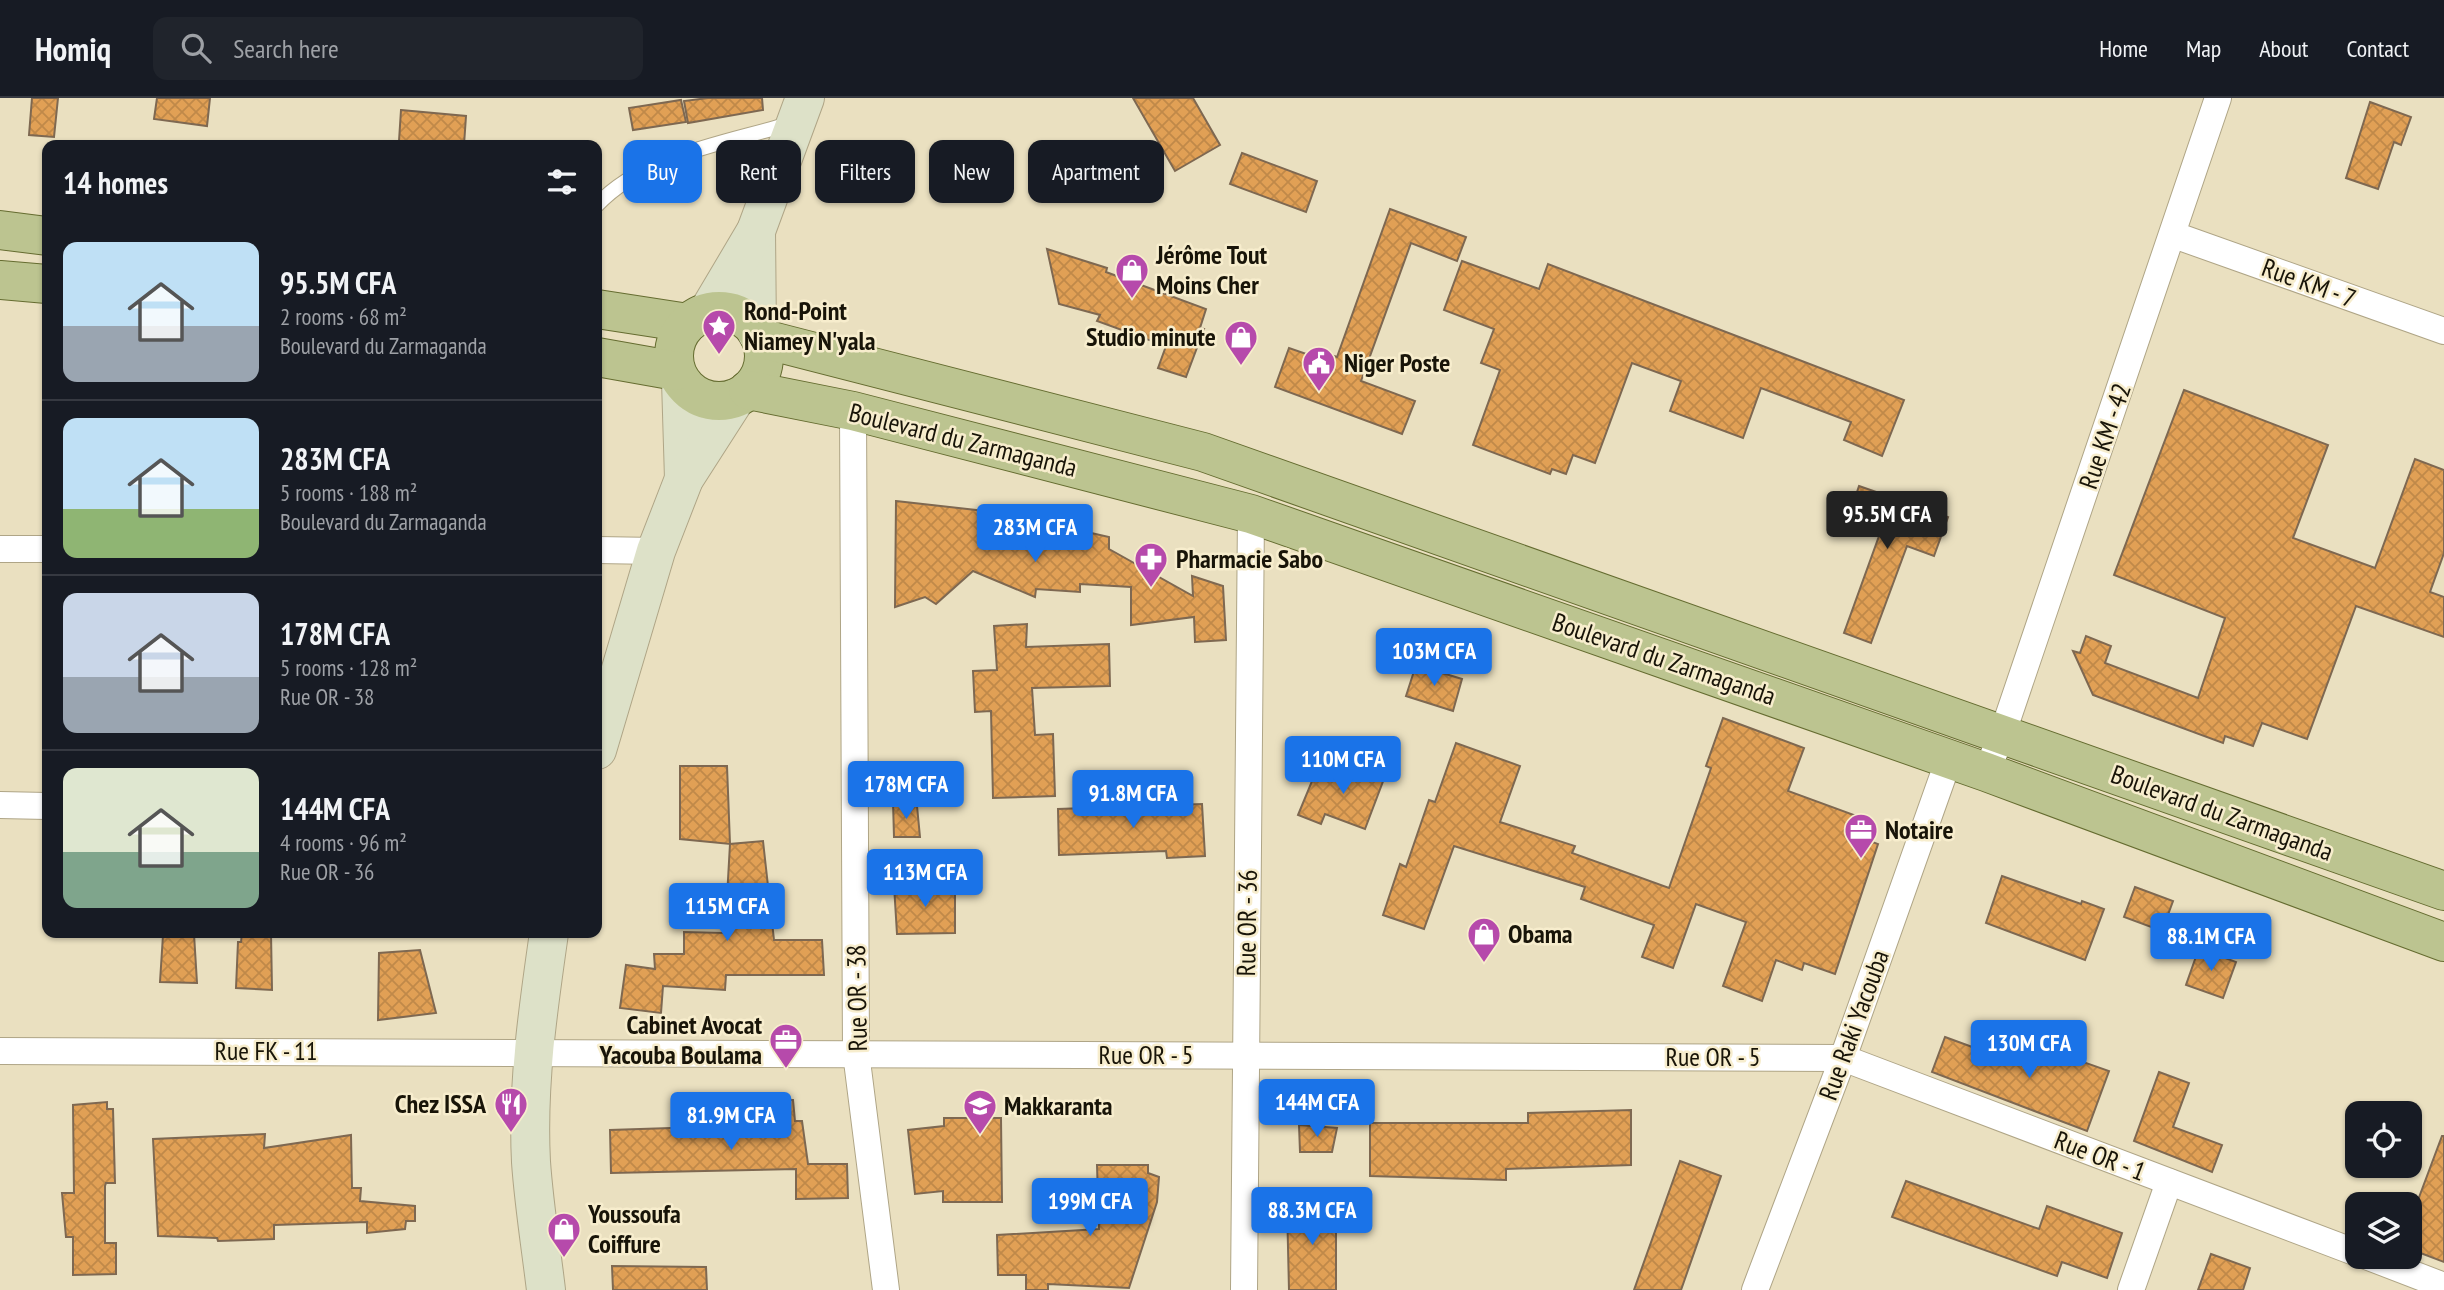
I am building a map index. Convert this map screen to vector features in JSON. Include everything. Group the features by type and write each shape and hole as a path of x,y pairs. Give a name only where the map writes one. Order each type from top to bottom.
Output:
{"main road":[{"path":"684,479 676,345 698,318 756,231 802,110"},
{"path":"0,230 42,235"},
{"path":"602,733 656,551 684,479 762,366 756,231"},
{"path":"0,280 42,284"},
{"path":"602,309 698,318 719,311 741,317 759,336"},
{"name":"Boulevard du Zarmaganda","path":"759,336 1203,452 2444,891"},
{"path":"602,359 679,376 700,397 711,401 742,394"},
{"name":"Boulevard du Zarmaganda","path":"742,394 853,411 1251,514 1986,772 2444,942"},
{"path":"546,1290 531,1162 533,1052 548,938"}],"street":[{"name":"Rue KM - 42","path":"1986,772 2003,735 2174,235 2218,98"},
{"name":"Rue KM - 7","path":"2174,235 2444,331"},
{"name":"Rue OR - 38","path":"853,411 856,1054 886,1290"},
{"name":"Rue OR - 36","path":"1244,1290 1251,514"},
{"path":"0,549 42,549"},
{"path":"602,551 656,551"},
{"name":"Rue Raki Yacouba","path":"1755,1290 1843,1058 1949,759"},
{"path":"0,805 42,806"},
{"name":"Rue FK - 11","path":"0,1051 533,1052"},
{"name":"Rue OR - 5","path":"533,1052 1843,1058"},
{"name":"Rue OR - 1","path":"1843,1058 2345,1248"},
{"path":"2131,1290 2169,1182"},
{"path":"2400,1269 2444,1286"}],"lane":[{"path":"602,200 614,187 667,161 802,110"}],"building":[{"path":"32,98 58,98 54,137 29,135"},
{"path":"157,98 210,98 207,126 154,119"},
{"path":"762,98 763,110 688,123 684,101"},
{"path":"1133,98 1193,98 1220,145 1175,171 1164,152 1164,140 1157,140"},
{"path":"681,100 686,122 633,130 629,108"},
{"path":"2370,102 2411,117 2401,145 2394,142 2378,189 2346,178"},
{"path":"401,110 466,116 464,140 399,140"},
{"path":"1242,153 1317,181 1306,212 1230,184"},
{"path":"1390,209 1466,237 1457,261 1411,243 1361,381 1415,401 1402,434 1275,387 1289,348 1312,356 1314,349 1337,357"},
{"path":"1047,249 1107,268 1106,272 1206,309 1200,328 1204,329 1186,377 1158,368 1166,346 1097,321 1100,315 1059,304"},
{"path":"1462,261 1539,289 1548,264 1904,400 1882,456 1844,440 1851,422 1761,388 1743,438 1670,411 1681,381 1632,363 1595,463 1573,455 1566,474 1552,469 1550,474 1473,445 1500,370 1481,363 1494,329 1444,310"},
{"path":"2184,390 2328,445 2293,538 2375,568 2415,459 2444,470 2444,553 2430,592 2444,597 2444,637 2356,606 2307,739 2262,723 2253,746 2225,736 2223,743 2093,695 2073,651 2080,653 2086,636 2111,646 2105,663 2198,698 2225,618 2114,575"},
{"path":"1859,486 1948,517 1934,556 1907,546 1871,643 1844,633 1879,536 1846,525"},
{"path":"896,501 1030,516 1030,519 1109,537 1109,549 1193,596 1192,576 1223,586 1226,640 1195,642 1194,617 1131,625 1131,587 1080,584 1080,592 1036,589 1035,597 973,571 936,604 925,597 895,607"},
{"path":"1027,624 1026,647 1109,644 1110,686 1032,688 1035,735 1053,734 1055,796 993,798 991,711 975,712 973,671 997,670 994,626"},
{"path":"1416,665 1462,679 1453,711 1406,696"},
{"path":"1723,718 1804,748 1788,791 1854,815 1848,833 1878,844 1835,974 1804,963 1802,970 1776,960 1762,1001 1723,986 1746,922 1696,904 1673,968 1642,957 1654,925 1581,899 1585,887 1454,846 1424,929 1383,915 1400,864 1406,867 1429,800 1435,802 1456,743 1520,766 1500,822 1575,846 1572,853 1669,888 1711,768 1706,766"},
{"path":"1347,762 1385,776 1365,829 1325,814 1321,824 1298,815 1317,769 1341,779"},
{"path":"680,766 727,766 730,844 680,839"},
{"path":"893,802 917,806 920,837 894,837"},
{"path":"1202,804 1205,856 1167,858 1166,851 1059,855 1058,809"},
{"path":"763,841 774,940 822,940 824,975 726,975 725,990 663,986 661,1013 620,1008 626,965 655,969 654,954 684,954 684,932 725,933 730,844"},
{"path":"2002,876 2081,904 2082,901 2104,909 2085,960 1986,923"},
{"path":"894,885 955,885 955,933 897,934"},
{"path":"2135,887 2173,901 2162,931 2124,917"},
{"path":"163,938 194,938 197,983 160,982"},
{"path":"241,938 271,938 272,990 236,988 238,942 241,942"},
{"path":"2199,948 2236,962 2223,998 2186,985"},
{"path":"420,950 436,1013 378,1020 379,953"},
{"path":"1945,1037 2024,1066 2032,1044 2109,1071 2087,1131 1932,1072"},
{"path":"2159,1072 2189,1083 2173,1127 2222,1145 2212,1172 2134,1141"},
{"path":"763,1100 793,1100 795,1121 802,1121 808,1164 847,1164 848,1198 796,1199 796,1169 611,1173 610,1130 766,1125"},
{"path":"107,1102 107,1109 113,1109 115,1183 106,1183 105,1186 105,1243 116,1243 116,1274 73,1275 73,1237 66,1237 62,1193 74,1193 73,1105"},
{"path":"1631,1110 1631,1165 1506,1169 1506,1180 1370,1176 1370,1123 1528,1123 1528,1113"},
{"path":"944,1118 1001,1118 1002,1202 943,1202 943,1191 915,1194 908,1130 944,1126"},
{"path":"1299,1125 1337,1128 1332,1152 1300,1152"},
{"path":"265,1134 264,1148 351,1135 352,1188 361,1188 360,1201 415,1206 415,1221 406,1221 405,1229 367,1233 367,1222 274,1225 274,1239 218,1241 217,1238 158,1236 153,1139"},
{"path":"2444,1136 2444,1262 2422,1254 2421,1192"},
{"path":"1680,1161 1721,1176 1681,1290 1634,1290"},
{"path":"1097,1165 1148,1165 1148,1173 1159,1177 1157,1202 1129,1288 1048,1284 1048,1290 1026,1290 1026,1275 998,1275 997,1235 1099,1229"},
{"path":"1906,1181 2039,1229 2047,1206 2122,1233 2107,1278 2062,1262 2057,1276 1892,1217"},
{"path":"1287,1204 1336,1204 1336,1290 1289,1290"},
{"path":"2211,1254 2250,1268 2243,1290 2198,1290"},
{"path":"612,1266 706,1267 707,1290 613,1290"}],"place":[{"name":"Jérôme Tout Moins Cher","path":"1132,300"},
{"name":"Rond-Point Niamey N'yala","path":"719,356"},
{"name":"Studio minute","path":"1241,367"},
{"name":"Niger Poste","path":"1319,393"},
{"name":"Pharmacie Sabo","path":"1151,589"},
{"name":"Notaire","path":"1861,860"},
{"name":"Obama","path":"1484,964"},
{"name":"Cabinet Avocat Yacouba Boulama","path":"786,1070"},
{"name":"Chez ISSA","path":"511,1134"},
{"name":"Makkaranta","path":"980,1136"},
{"name":"Youssoufa Coiffure","path":"564,1259"}]}
